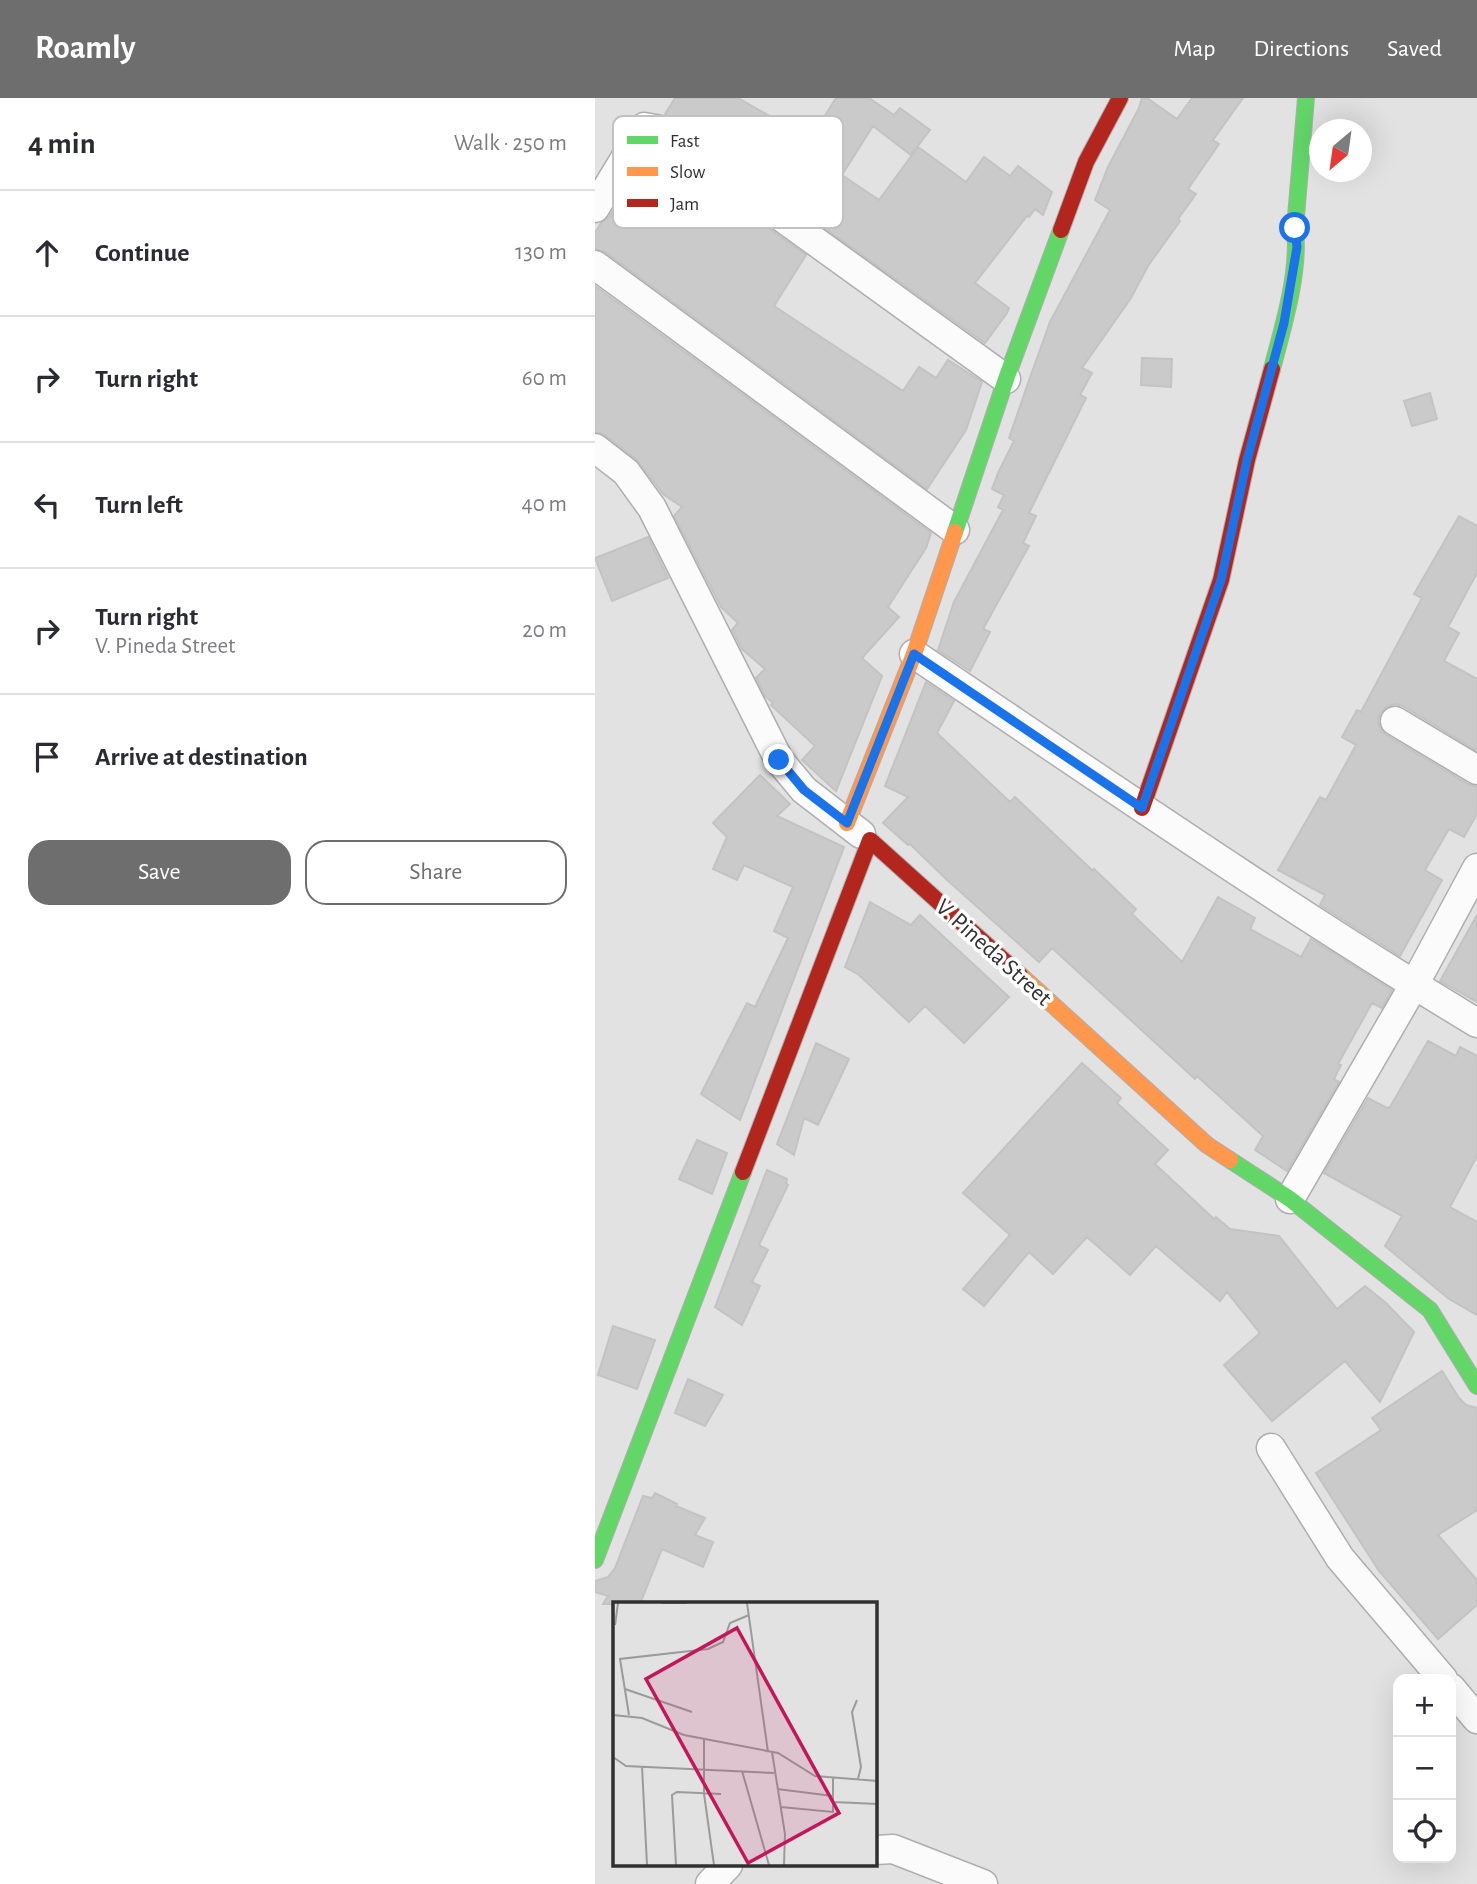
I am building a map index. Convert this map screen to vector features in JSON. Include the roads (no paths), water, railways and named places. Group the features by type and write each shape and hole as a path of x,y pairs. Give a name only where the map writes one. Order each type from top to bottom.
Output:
{"street":[{"path":"847,823 914,654 1006,379 1086,162 1120,98"},
{"path":"1142,808 1221,580 1247,460 1277,356 1297,247 1295,228 1306,98"},
{"path":"595,206 613,177"},
{"path":"796,228 1006,379"},
{"path":"595,265 955,530"},
{"name":"V. Pineda Street","path":"595,448 626,472 652,508 779,760 804,790 870,840 1207,1145 1290,1199 1430,1310 1477,1386"},
{"path":"914,654 1142,808 1477,1023"},
{"path":"1395,721 1477,770"},
{"path":"595,1560 870,840"},
{"path":"1290,1199 1414,985 1477,868"},
{"path":"1271,1448 1339,1558 1439,1674"},
{"path":"1456,1694 1477,1719"},
{"path":"877,1850 893,1849 983,1884"},
{"path":"710,1884 726,1867"}]}
